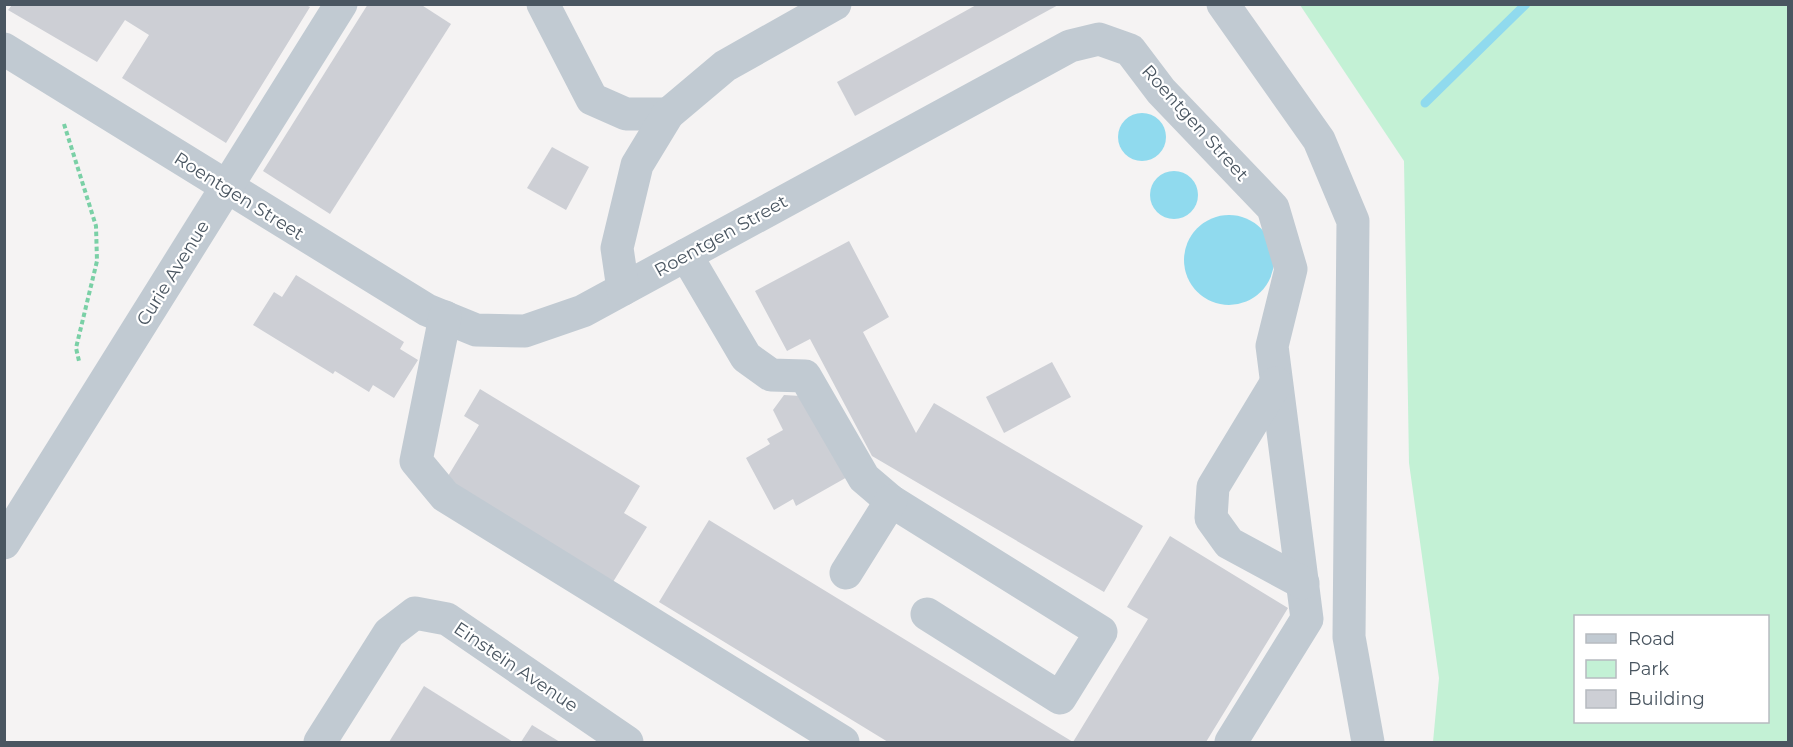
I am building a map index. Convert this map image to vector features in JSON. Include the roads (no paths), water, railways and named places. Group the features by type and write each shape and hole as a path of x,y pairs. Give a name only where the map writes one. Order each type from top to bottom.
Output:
{"lane":[{"name":"Curie Avenue","path":"4,543 341,4"},
{"path":"543,4 592,99 626,114 668,114"},
{"path":"623,289 617,248 635,176 638,165 668,114 725,66 835,4"},
{"path":"1223,4 1319,140 1353,221 1349,637 1368,742"},
{"name":"Roentgen Street","path":"4,49 426,310 476,330 525,331 583,311 1070,46 1099,39 1130,50 1161,91 1273,208 1291,269 1272,346 1276,383"},
{"path":"686,255 746,357 771,375 806,376 864,478 891,501 1101,632 1060,698 927,614"},
{"path":"445,317 416,461 446,496 843,742"},
{"path":"1276,383 1213,487 1211,518 1229,543 1303,583"},
{"path":"1231,742 1307,619 1276,383"},
{"path":"846,573 891,501"},
{"name":"Einstein Avenue","path":"320,742 389,633 415,614 447,619 627,742"}],"water":[{"path":"1137,113 1147,113 1159,120 1166,132 1166,142 1159,154 1147,161 1137,161 1122,150 1118,142 1118,132 1129,117"},
{"path":"1169,171 1179,171 1191,178 1198,190 1198,200 1191,212 1179,219 1169,219 1154,208 1150,200 1150,190 1161,175"},
{"path":"1229,215 1246,218 1261,228 1271,243 1274,260 1271,277 1261,292 1246,302 1229,305 1212,302 1197,292 1187,277 1184,260 1187,243 1197,228 1212,218"}],"waterway":[{"path":"1425,103 1526,4"}]}
